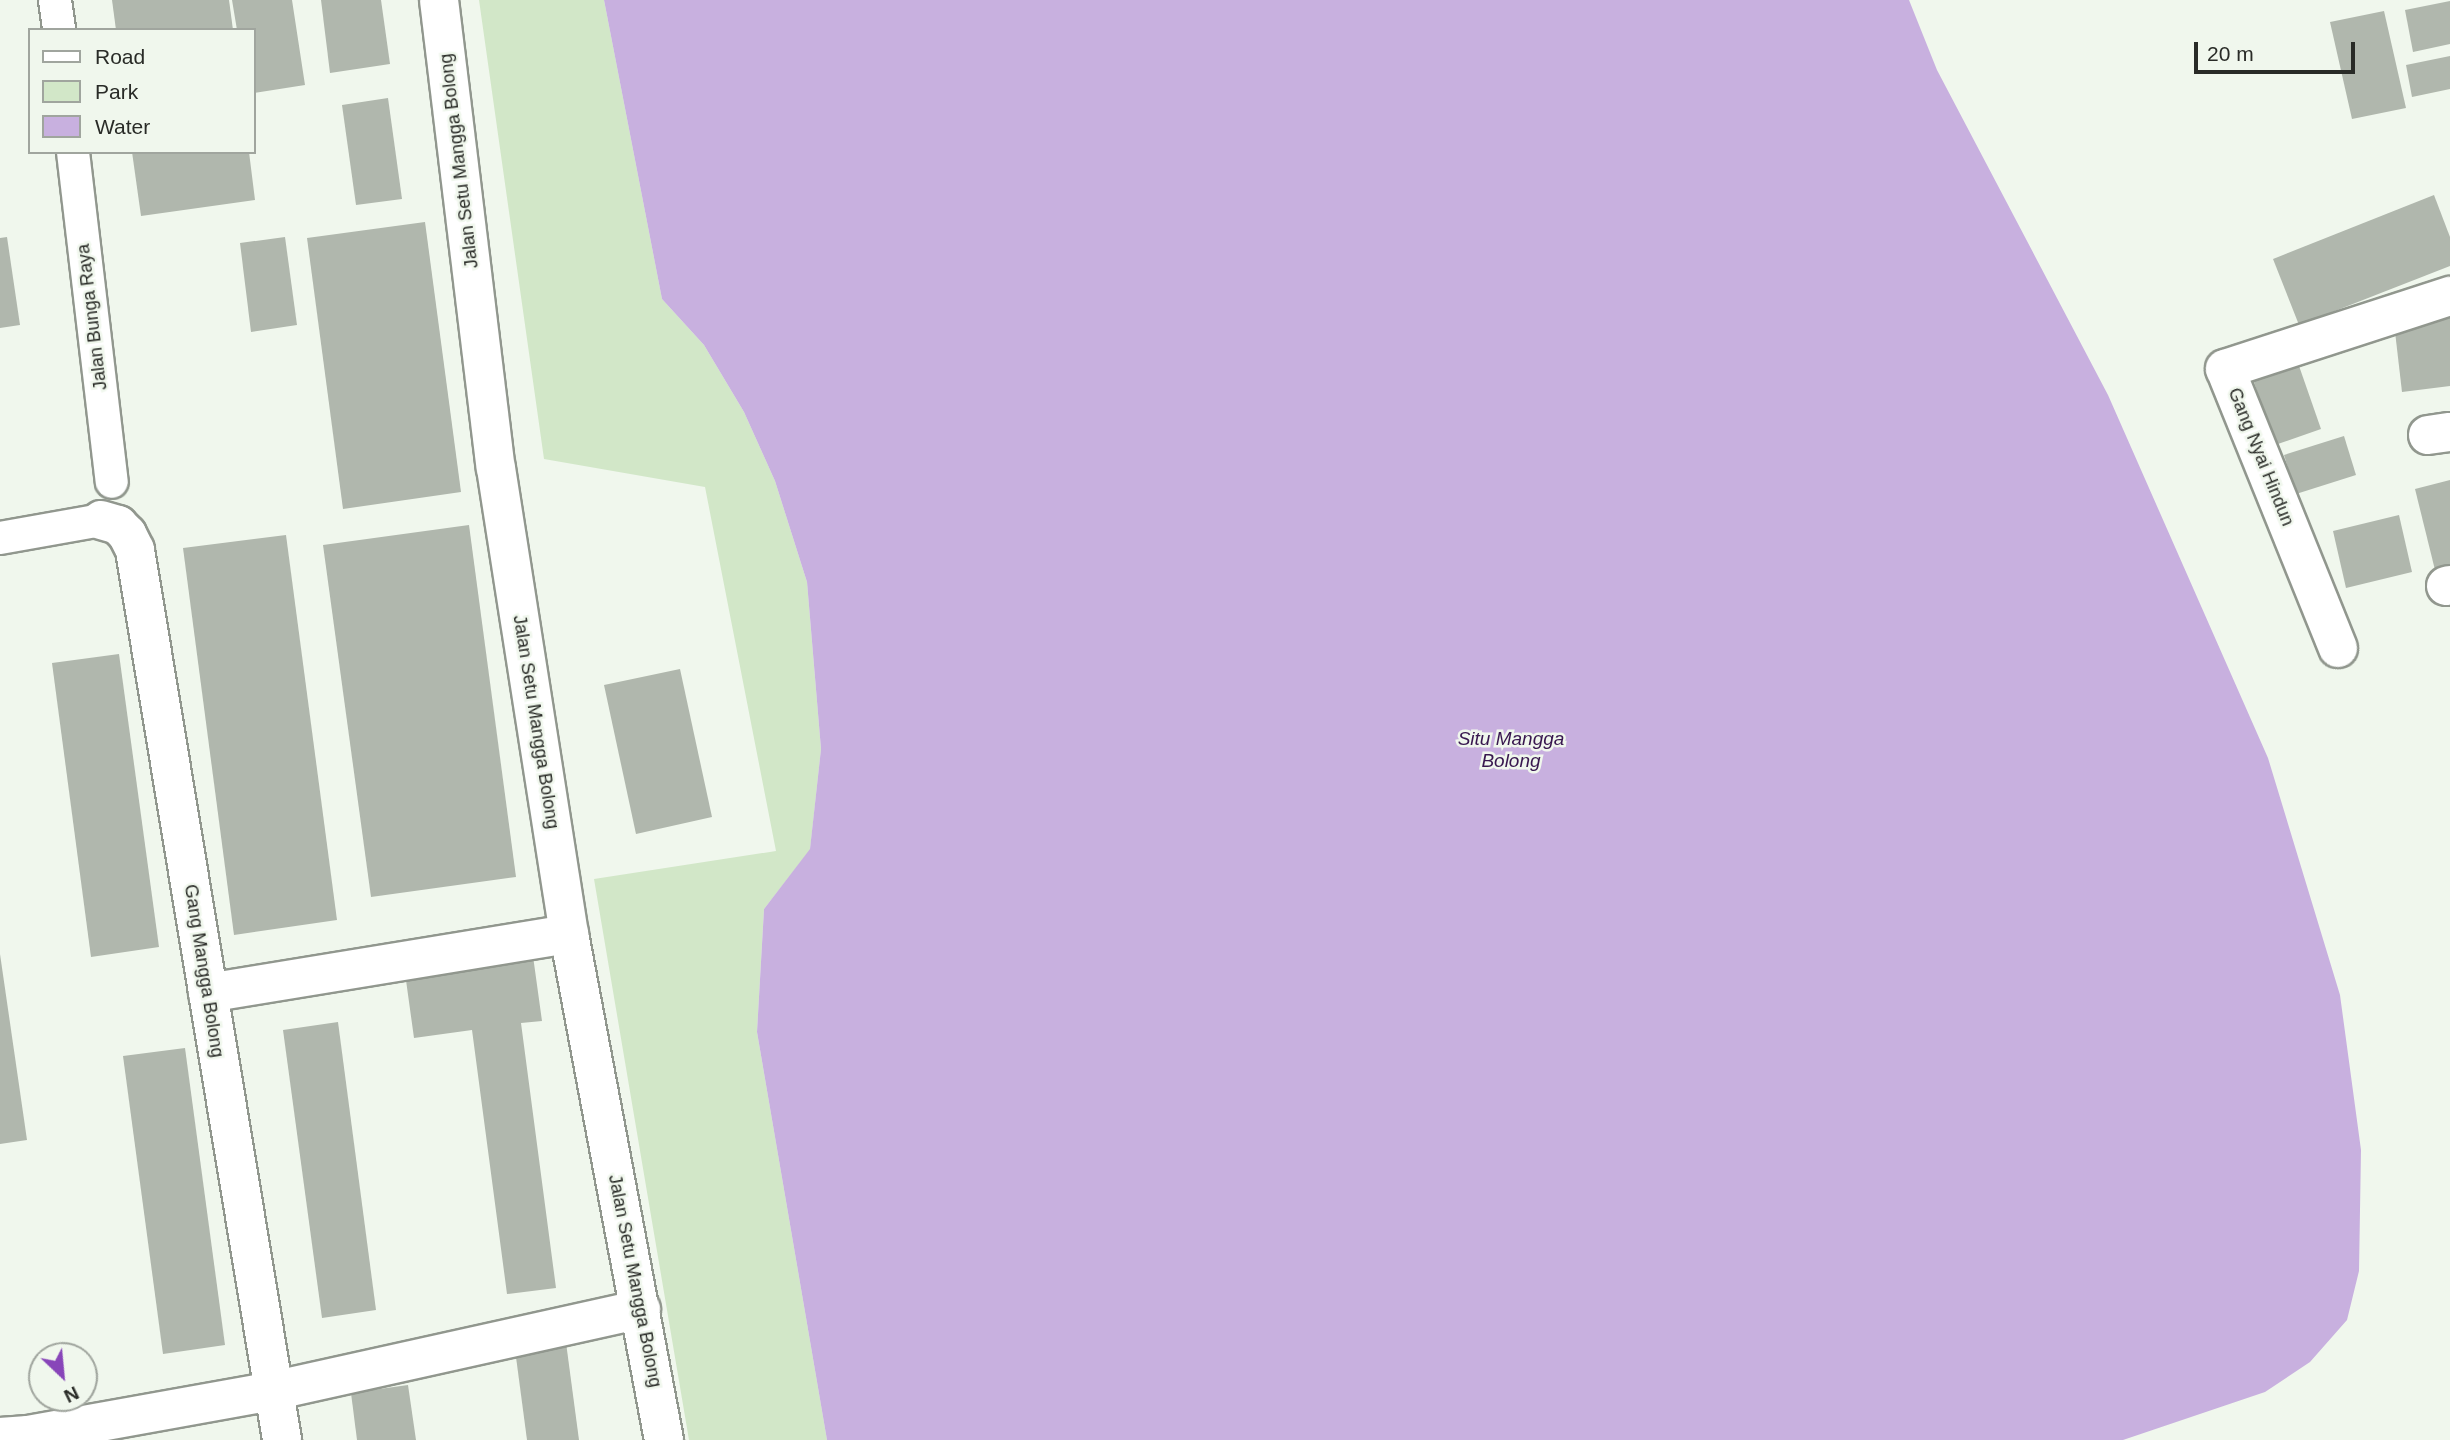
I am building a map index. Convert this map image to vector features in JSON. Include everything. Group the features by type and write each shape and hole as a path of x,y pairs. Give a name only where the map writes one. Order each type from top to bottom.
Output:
{"street":[{"name":"Jalan Setu Mangga Bolong","path":"439,0 496,468 569,934 664,1440"},
{"name":"Gang Nyai Hindun","path":"2337,648 2225,369 2450,296"},
{"name":"Gang Mangga Bolong","path":"101,520 118,525 127,534 135,550 282,1440"},
{"path":"208,993 569,934"},
{"path":"0,1437 27,1436 272,1391 641,1309"}],"lane":[{"path":"55,0 59,28"},
{"name":"Jalan Bunga Raya","path":"73,154 112,482"},
{"path":"0,538 101,520"}],"green space":[{"path":"479,0 604,0 662,299 704,345 744,412 775,481 807,582 821,749 810,850 764,909 757,1032 827,1440 689,1440 594,879 776,851 705,487 544,459"}],"water":[{"name":"Situ Mangga Bolong","path":"604,0 1909,0 1937,70 2108,395 2268,758 2340,995 2361,1150 2359,1271 2347,1320 2310,1362 2265,1392 2123,1440 827,1440 757,1032 764,909 810,849 821,749 807,582 775,481 744,412 704,345 662,299"}],"building":[{"path":"112,0 229,0 233,28 116,28"},
{"path":"232,0 292,0 305,85 256,93 256,28 237,28"},
{"path":"321,0 381,0 390,64 330,73"},
{"path":"2450,1 2450,44 2413,52 2405,10"},
{"path":"2384,11 2406,108 2352,119 2330,22"},
{"path":"2450,56 2450,89 2412,97 2406,65"},
{"path":"388,98 402,199 356,205 342,105"},
{"path":"132,154 249,154 255,200 141,216"},
{"path":"2434,195 2450,237 2450,266 2299,325 2273,259"},
{"path":"425,222 461,492 343,509 307,238"},
{"path":"7,237 20,325 0,328 0,238"},
{"path":"285,237 297,325 251,332 240,243"},
{"path":"2450,316 2450,386 2402,392 2394,323"},
{"path":"2298,363 2321,429 2275,445 2253,379"},
{"path":"2344,436 2356,475 2296,494 2284,455"},
{"path":"2450,480 2450,566 2435,570 2415,489"},
{"path":"2399,515 2412,572 2346,588 2333,531"},
{"path":"469,525 516,877 371,897 323,545"},
{"path":"286,535 337,920 234,935 183,548"},
{"path":"119,654 159,947 91,957 52,663"},
{"path":"680,669 712,817 636,834 604,685"},
{"path":"0,954 27,1140 0,1144"},
{"path":"533,956 542,1021 521,1023 556,1288 507,1294 472,1030 414,1038 405,973"},
{"path":"338,1022 376,1310 322,1318 283,1030"},
{"path":"185,1048 225,1345 163,1354 123,1056"},
{"path":"565,1335 579,1440 527,1440 514,1342"},
{"path":"408,1385 416,1440 357,1440 351,1393"}]}
